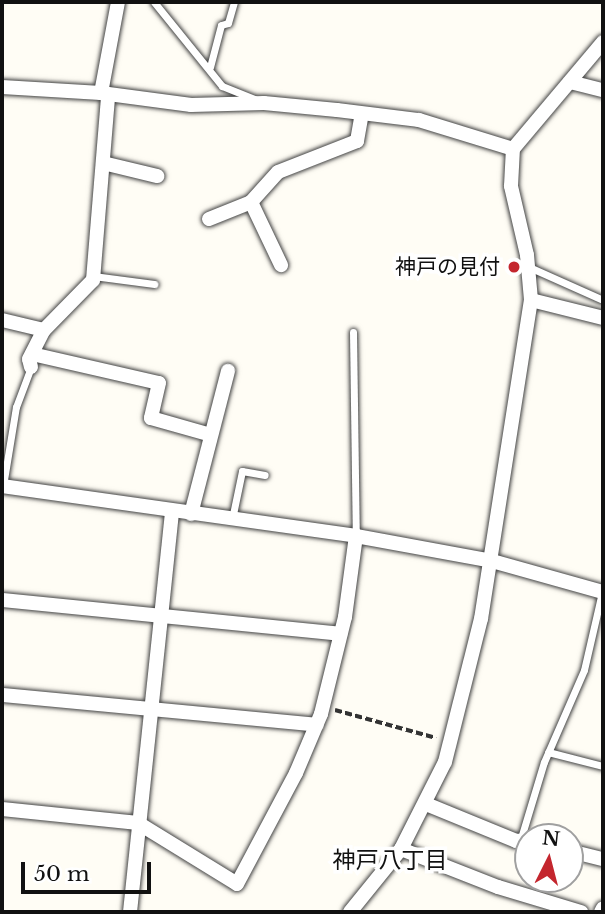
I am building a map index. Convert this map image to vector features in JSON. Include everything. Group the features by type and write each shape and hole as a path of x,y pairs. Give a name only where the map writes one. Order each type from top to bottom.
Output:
{"street":[{"path":"118,2 105,95 103,163 93,276 44,331 32,360 159,383 151,418 211,435"},
{"path":"350,912 401,849 426,804 450,742 492,561 531,300 529,267 511,186 513,149 603,42"},
{"path":"570,82 603,90"},
{"path":"2,87 212,106 264,103 419,120 513,149"},
{"path":"209,219 251,202 278,172 358,141 362,114"},
{"path":"103,163 157,176"},
{"path":"251,202 281,265"},
{"path":"531,300 603,318"},
{"path":"2,320 44,331"},
{"path":"191,514 228,371"},
{"path":"2,486 356,536 492,561 603,592"},
{"path":"130,912 149,709 172,511"},
{"path":"2,809 138,823 237,884 317,725 340,634 356,536"},
{"path":"2,600 340,634"},
{"path":"2,695 317,725"},
{"path":"426,804 514,840"},
{"path":"401,849 498,887 581,912"},
{"path":"584,854 603,859"}],"lane":[{"path":"154,2 210,67 222,86 264,103"},
{"path":"210,67 221,25 228,23 234,2"},
{"path":"529,267 603,300"},
{"path":"93,276 154,284"},
{"path":"353,332 356,536"},
{"path":"2,486 16,407 32,360"},
{"path":"232,519 242,471 265,475"},
{"path":"528,823 548,752 584,670 603,592"},
{"path":"548,752 603,766"}],"path":[{"path":"323,707 450,742"}],"place":[{"name":"神戸の見付","path":"514,267"}],"district":[{"name":"神戸八丁目","path":"390,860"}]}
